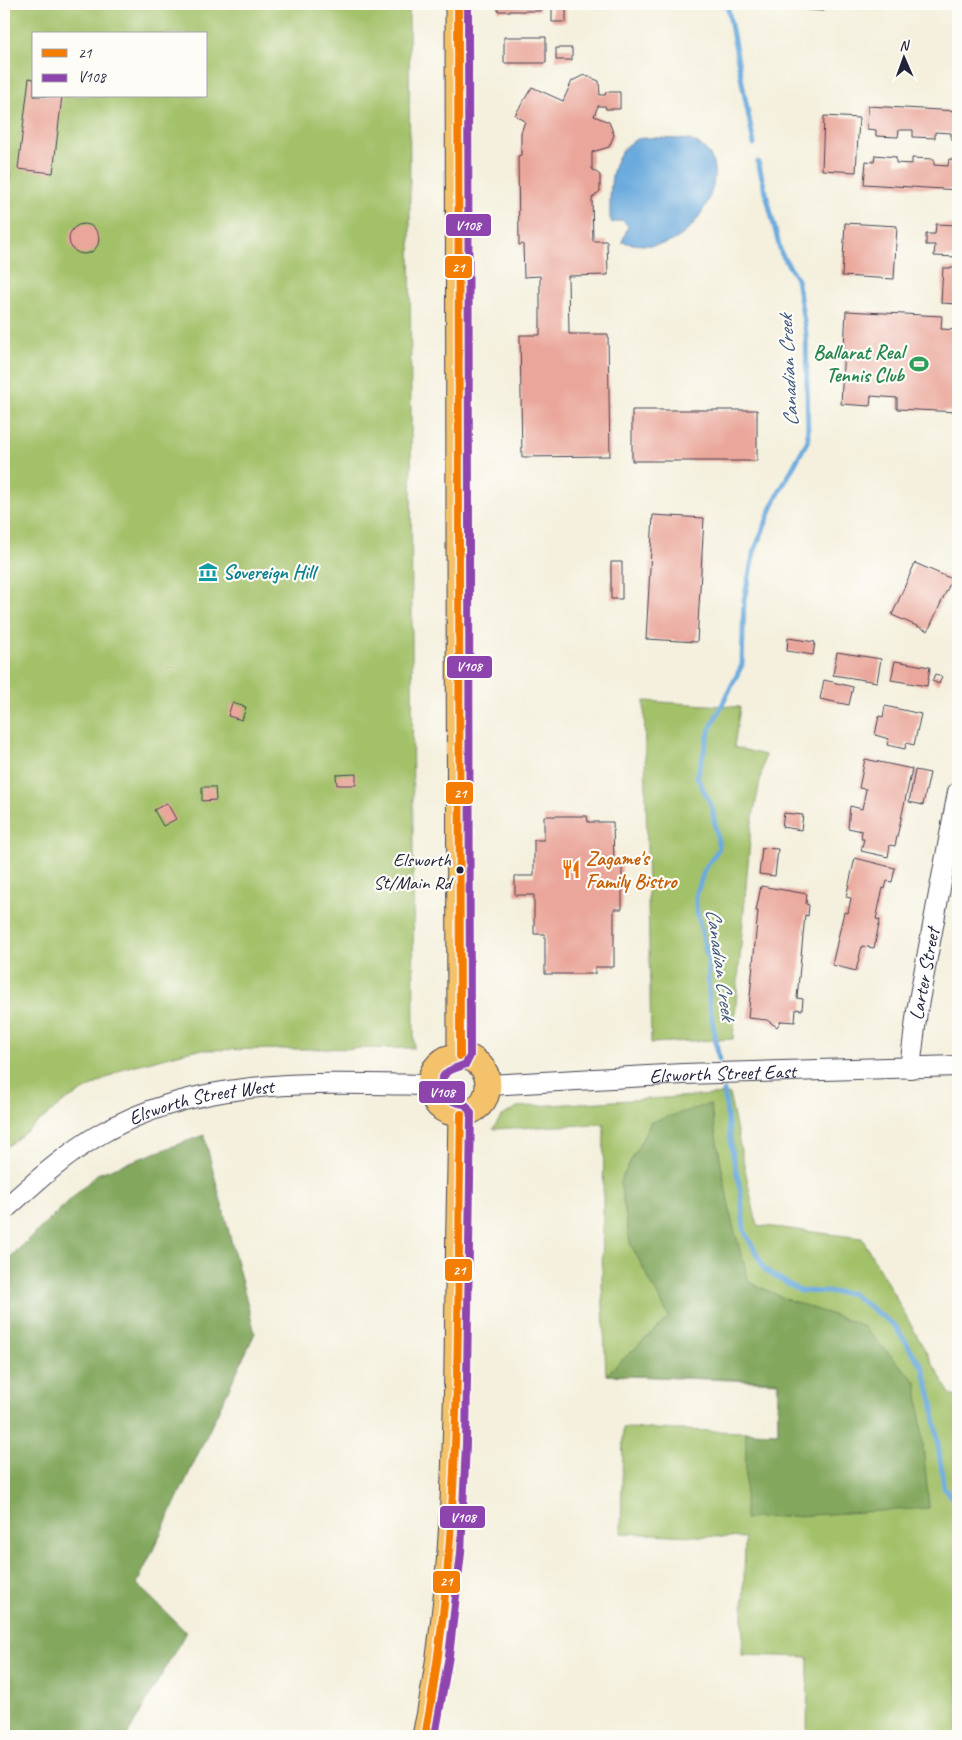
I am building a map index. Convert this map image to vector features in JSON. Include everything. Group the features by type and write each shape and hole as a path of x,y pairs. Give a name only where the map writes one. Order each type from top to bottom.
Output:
{"main road":[{"path":"458,4 460,1056"},
{"path":"460,1056 469,1058 480,1065 488,1085 482,1102 473,1111 461,1114 449,1113 438,1106 432,1096 430,1085 432,1073 439,1064 448,1058 460,1056"},
{"path":"424,1736 440,1647 451,1553 456,1444 461,1114"}],"street":[{"name":"Larter Street","path":"910,1068 916,1011 958,792"},
{"name":"Elsworth Street East","path":"488,1085 673,1075 958,1066"},
{"name":"Elsworth Street West","path":"4,1210 75,1151 101,1133 128,1119 183,1098 240,1088 380,1084 430,1085"}],"green space":[{"name":"Sovereign Hill","path":"4,4 409,4 414,1048 193,1050 125,1068 65,1101 4,1149"},
{"path":"644,701 740,707 734,747 765,755 751,828 733,1039 651,1043"},
{"path":"729,1094 757,1225 862,1238 951,1396 958,1396 958,1736 807,1736 808,1657 742,1655 745,1538 621,1533 623,1428 778,1433 778,1382 606,1375 602,1285 604,1124 493,1129 501,1117 517,1107"},
{"path":"710,1104 732,1222 749,1282 786,1299 862,1325 917,1383 929,1508 745,1519 746,1432 778,1433 778,1381 606,1375 669,1317 630,1243 620,1182 651,1122"},
{"path":"204,1135 255,1333 137,1584 186,1632 127,1736 4,1736 4,1263 97,1174"}],"water":[{"path":"661,138 692,141 706,150 713,163 714,178 710,195 703,211 692,225 680,236 667,243 639,245 622,242 628,226 622,220 612,223 610,218 612,175 615,164 626,146 635,140"}],"building":[{"path":"498,4 540,4 540,11 498,11"},
{"path":"552,4 566,4 566,22 552,22"},
{"path":"807,4 824,4 824,11 807,10"},
{"path":"504,37 546,37 546,63 504,63"},
{"path":"556,48 572,48 572,60 556,60"},
{"path":"4,53 7,54 5,71 4,71"},
{"path":"584,75 599,81 600,95 605,95 606,92 620,92 620,109 606,109 605,106 598,106 594,116 609,122 614,135 609,147 592,152 592,169 600,175 600,191 592,198 593,241 607,241 608,275 568,276 569,334 608,334 610,456 522,457 520,335 540,335 540,276 524,277 523,244 519,245 518,156 521,155 521,133 525,121 515,115 532,87 563,101 572,81"},
{"path":"29,78 32,79 32,98 62,98 53,173 18,169"},
{"path":"868,106 958,111 958,140 951,139 951,133 935,132 935,138 913,137 913,130 899,130 898,137 876,136 876,130 867,129"},
{"path":"824,116 859,118 856,172 822,170"},
{"path":"875,155 896,157 896,163 912,164 912,158 934,159 934,165 948,166 949,159 958,160 958,190 864,184 866,161 874,162"},
{"path":"4,172 10,172 10,181 4,180"},
{"path":"845,223 897,226 894,279 842,276"},
{"path":"84,224 95,228 99,239 95,250 84,254 73,250 69,239 73,228"},
{"path":"936,224 958,225 958,257 934,256 935,245 926,245 926,234 935,234"},
{"path":"943,268 958,268 958,304 941,303"},
{"path":"846,311 942,316 941,329 958,330 958,412 897,409 897,398 871,396 870,406 841,404"},
{"path":"632,410 757,410 757,461 632,461"},
{"path":"653,515 704,518 697,642 646,639"},
{"path":"611,562 622,562 622,599 611,599"},
{"path":"915,563 952,579 928,631 892,615"},
{"path":"788,638 815,642 813,655 787,651"},
{"path":"837,652 881,659 877,682 833,675"},
{"path":"895,661 930,667 927,686 891,680"},
{"path":"935,674 942,677 939,684 932,681"},
{"path":"824,680 853,687 849,705 820,699"},
{"path":"232,703 246,707 242,720 228,716"},
{"path":"885,706 921,714 914,745 906,743 905,749 887,745 889,739 875,735 879,716 883,717"},
{"path":"865,759 912,769 895,846 890,845 888,857 861,851 864,839 861,839 862,831 848,828 850,806 862,809 866,789 859,788"},
{"path":"915,770 930,773 923,805 909,802"},
{"path":"356,774 356,785 337,785 336,775"},
{"path":"202,787 215,787 216,800 202,801"},
{"path":"167,803 176,819 163,826 154,810"},
{"path":"784,813 803,815 801,830 782,827"},
{"path":"544,816 587,816 588,822 613,822 614,863 622,863 622,909 614,909 614,967 595,967 595,974 545,974 545,934 534,934 534,895 515,895 515,876 534,876 534,840 544,840"},
{"path":"762,848 778,849 775,876 759,874"},
{"path":"855,858 895,868 892,882 887,881 885,889 883,888 876,919 880,920 874,948 862,946 856,971 832,965 844,912 848,913 851,898 846,897"},
{"path":"761,886 807,894 806,904 809,905 808,916 805,915 797,998 803,999 802,1010 796,1009 795,1022 781,1021 777,1027 767,1020 748,1018 758,911 756,911"}],"waterway":[{"name":"Canadian Creek","path":"727,4 754,144"},
{"name":"Canadian Creek","path":"719,1060 709,1001 708,960 696,907 696,896 704,871 719,848 712,807 697,777 710,729 742,665 744,600 754,552 775,500 808,440 806,334 797,279 781,253 758,162"},
{"name":"Canadian Creek","path":"724,1091 731,1146 741,1194 744,1230 765,1270 800,1291 851,1293 895,1326 923,1368 932,1401 944,1488 958,1506"}],"transit line":[{"name":"21","path":"458,4 460,1056"},
{"name":"V108","path":"435,1736 449,1656 461,1553 466,1444 471,1113 466,1105 446,1098 440,1086 443,1076 453,1069 466,1064 470,1056 468,4"},
{"name":"21","path":"425,1736 438,1659 452,1504 458,1348 461,1114"}],"place":[{"name":"Ballarat Real Tennis Club","path":"919,364"},
{"name":"Sovereign Hill","path":"208,572"},
{"name":"Zagame's Family Bistro","path":"571,869"},
{"name":"Elsworth St/Main Rd","path":"460,870"}]}
